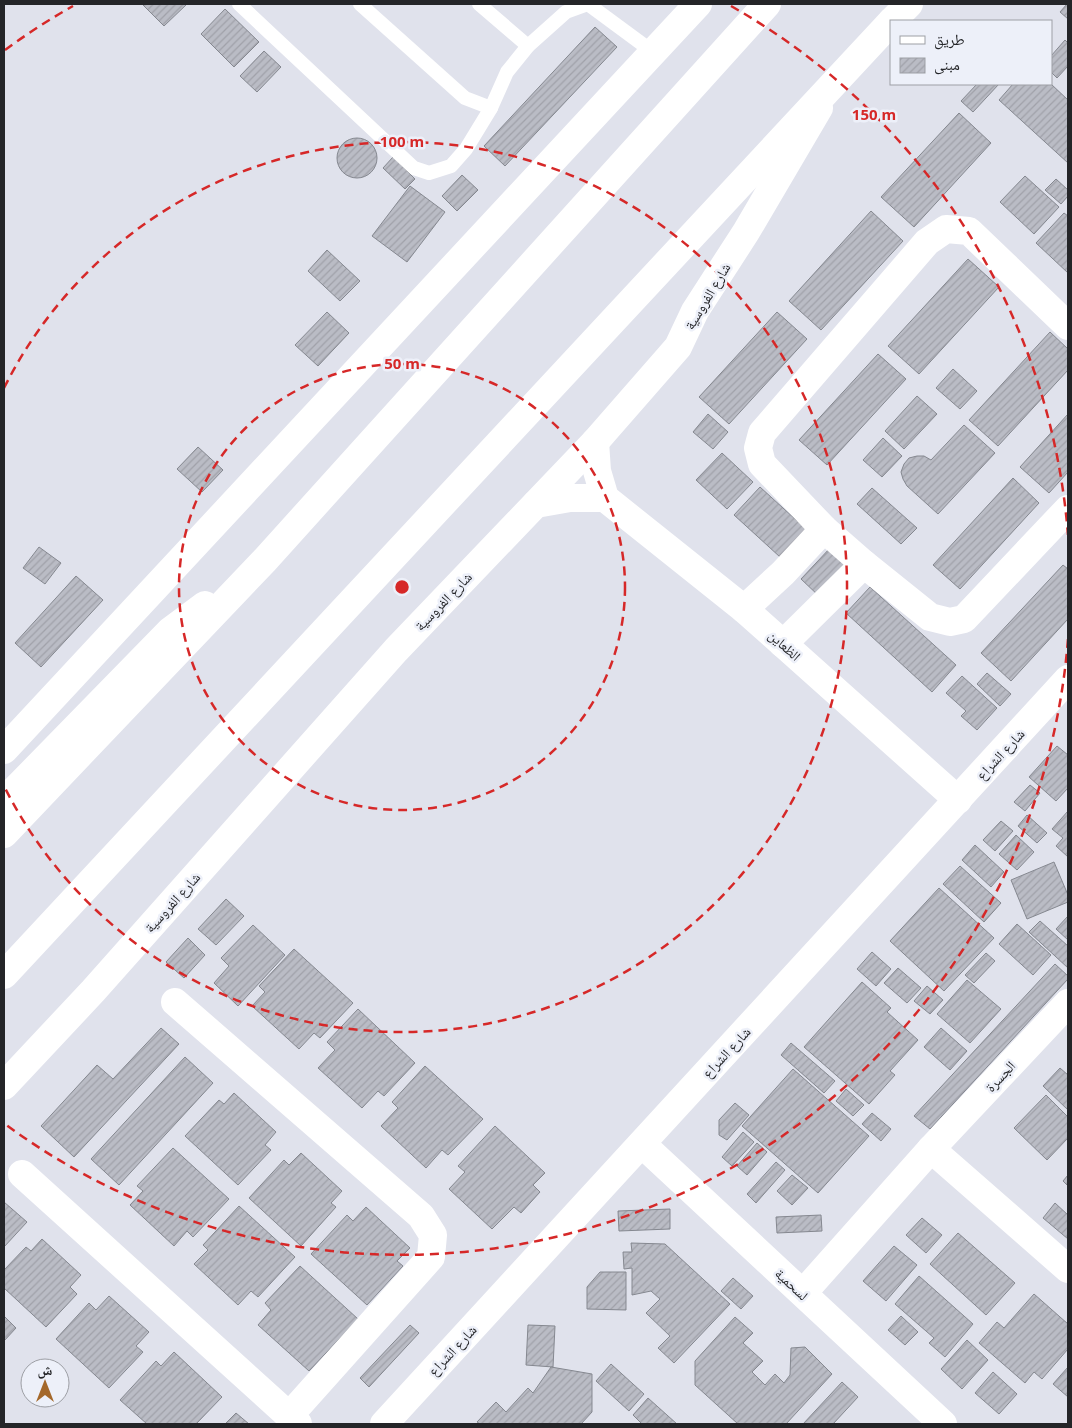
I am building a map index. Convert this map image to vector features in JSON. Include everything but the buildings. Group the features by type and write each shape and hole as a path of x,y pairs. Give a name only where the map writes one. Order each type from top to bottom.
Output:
{"main road":[{"path":"4,750 698,4"},
{"path":"4,834 264,561 767,4"},
{"name":"شارع الفروسية","path":"893,20 908,4"},
{"name":"شارع الفروسية","path":"4,975 834,81 890,23"},
{"name":"شارع الفروسية","path":"4,1086 93,991 396,650 595,442 678,347 695,311 746,232 834,81"},
{"path":"1068,326 968,231 946,229 927,242 762,433 758,448 762,464 824,529 930,617 950,622 964,619 1068,509"},
{"path":"536,504 570,498 605,498 597,471 595,442"},
{"name":"الظعاين","path":"605,498 744,608 958,800"},
{"path":"744,608 783,573 824,529"},
{"path":"4,801 170,631 264,561"},
{"path":"783,644 864,564"},
{"name":"شارع الشراع","path":"384,1424 1068,680"},
{"path":"22,1174 294,1420 432,1258 433,1235 421,1216 176,1002"},
{"name":"الجسرة","path":"803,1294 931,1150 1068,1003"},
{"name":"لسحمية","path":"642,1144 943,1424"},
{"path":"931,1150 1068,1269"}],"lane":[{"path":"239,4 414,168 429,173 451,166 466,150 491,108 507,72 528,46 566,12 588,4 653,52"},
{"path":"360,4 465,98 491,108"},
{"path":"479,4 528,46"}]}
